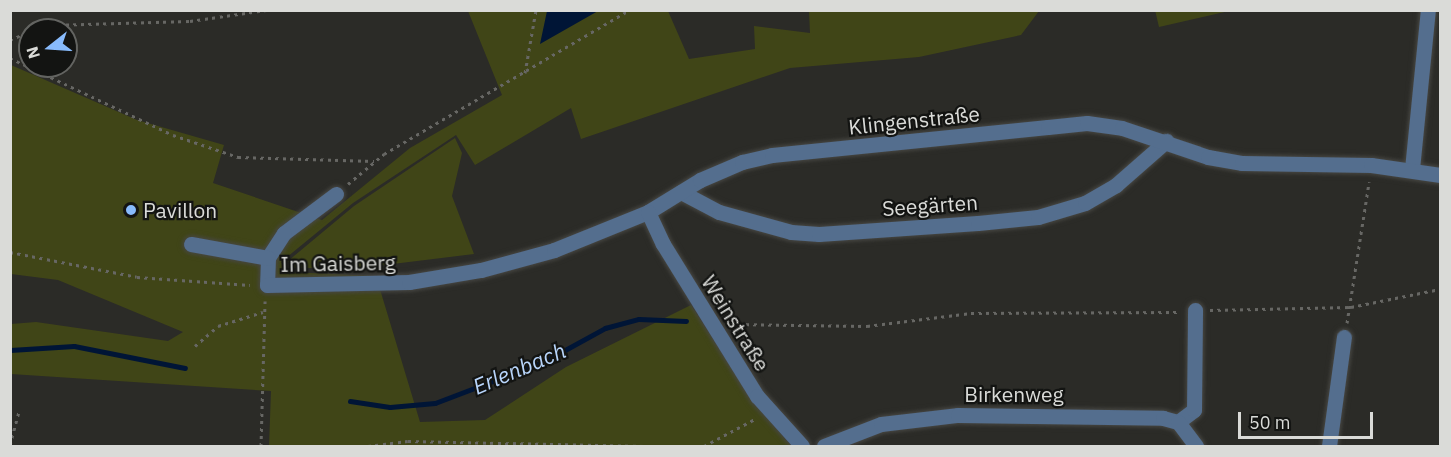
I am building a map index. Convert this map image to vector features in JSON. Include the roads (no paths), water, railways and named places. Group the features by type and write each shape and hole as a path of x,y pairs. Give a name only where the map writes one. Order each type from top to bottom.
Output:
{"street":[{"path":"1412,169 1428,10"},
{"name":"Klingenstraße","path":"409,282 481,270 554,250 648,212 681,192 742,162 772,155 1087,123 1166,141 1208,157 1242,163 1371,165 1412,169 1440,175"},
{"name":"Seegärten","path":"681,192 719,212 791,232 819,234 1008,220 1061,212 1085,202 1116,185 1166,141"},
{"path":"268,258 284,233 336,194"},
{"name":"Weinstraße","path":"648,212 717,333 769,410 802,447"},
{"name":"Im Gaisberg","path":"191,244 268,258 267,285 409,282"},
{"path":"1195,310 1194,410 1178,422 1196,447"},
{"path":"1329,447 1344,337"},
{"name":"Birkenweg","path":"824,447 881,424 937,416 1133,417 1178,422"}],"water":[{"path":"547,10 598,11 540,44"}],"waterway":[{"name":"Erlenbach","path":"350,401 390,407 435,403 543,362 605,328 639,319 686,321"},
{"name":"Erlenbach","path":"10,350 74,346 185,368"}],"place":[{"name":"Pavillon","path":"131,210"}]}
